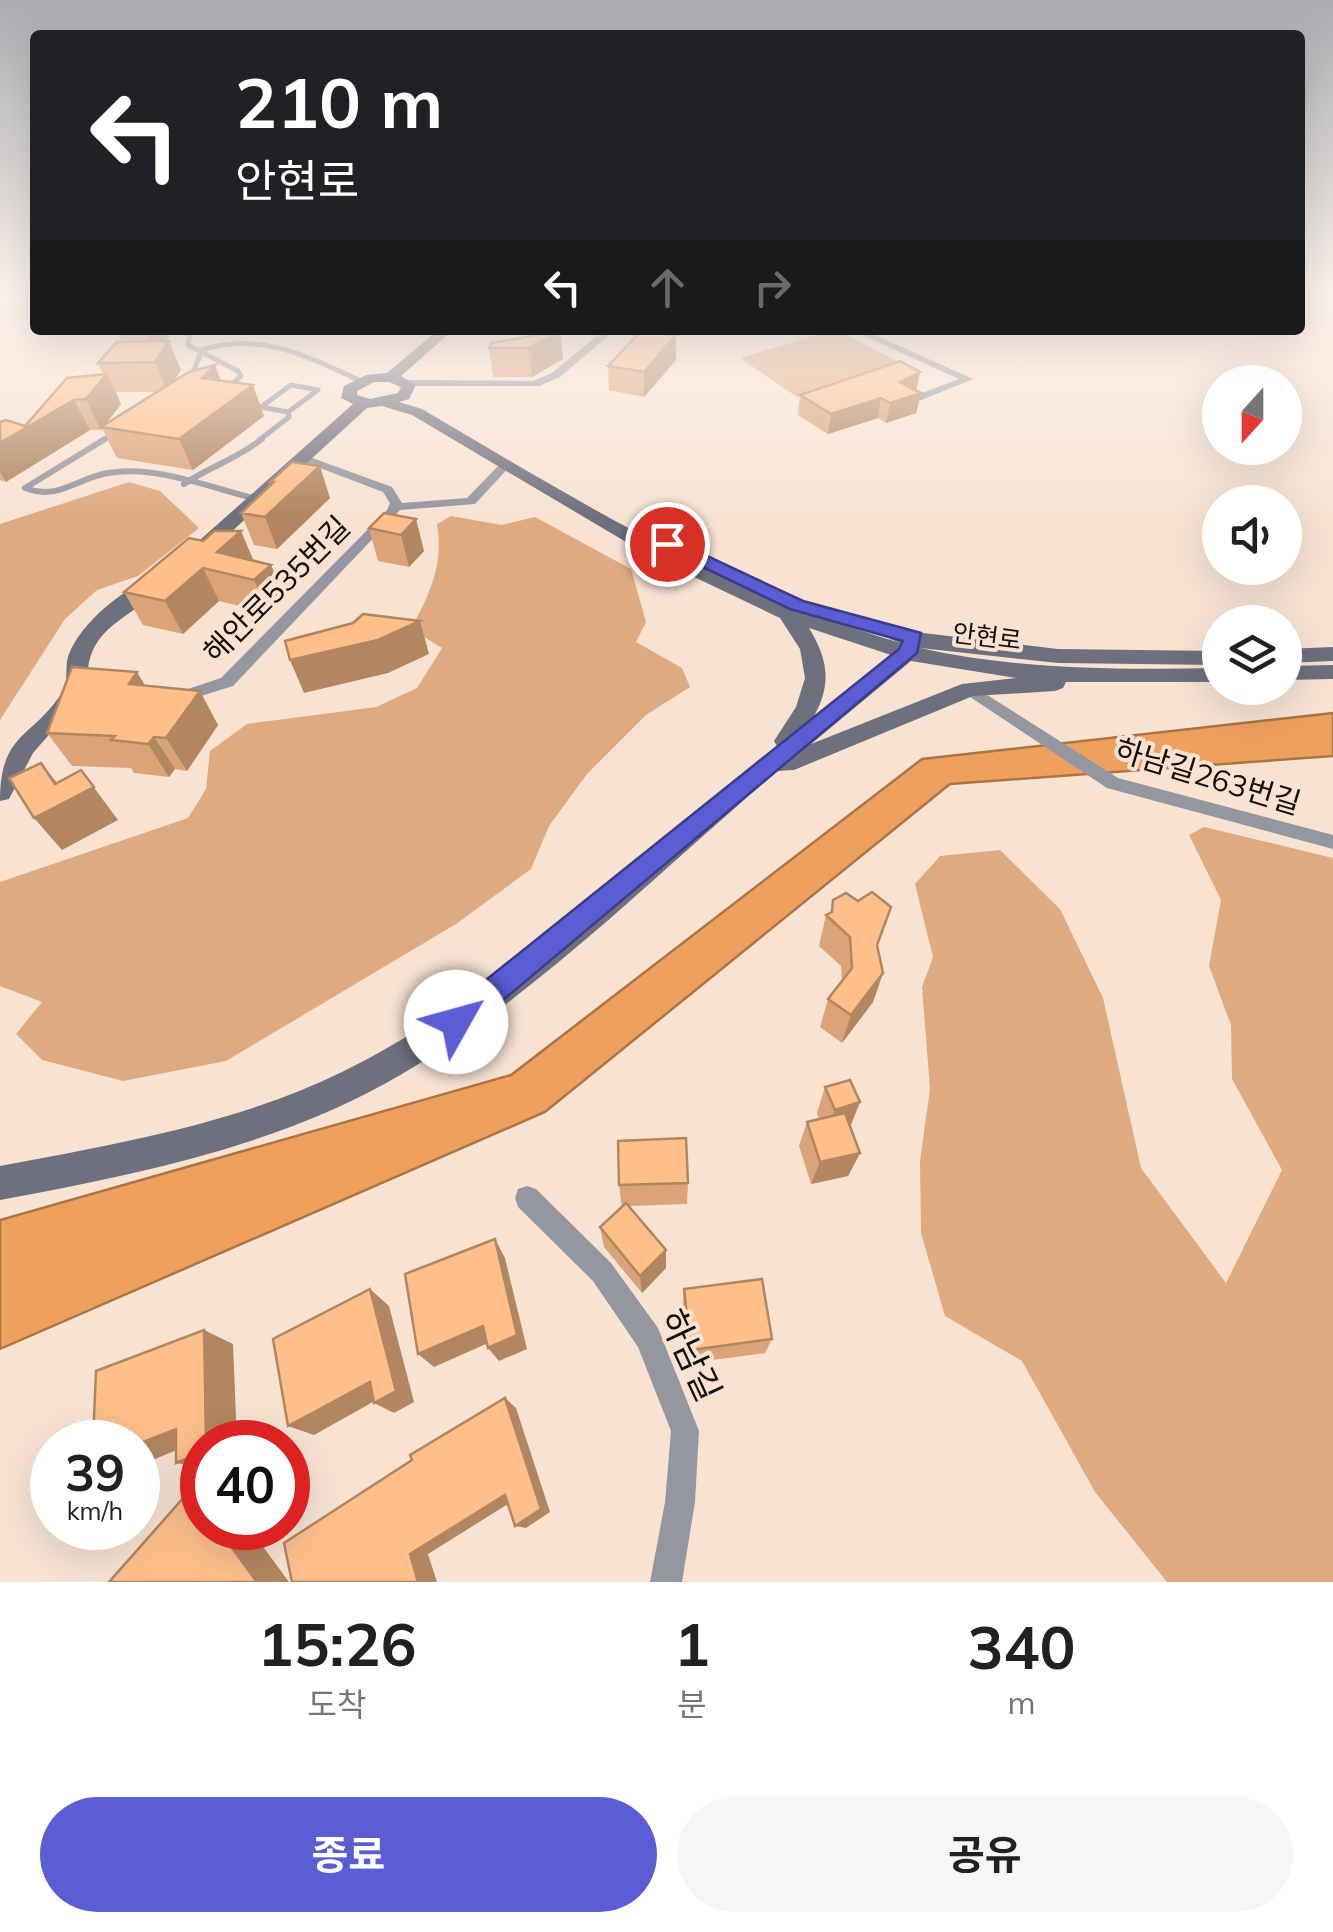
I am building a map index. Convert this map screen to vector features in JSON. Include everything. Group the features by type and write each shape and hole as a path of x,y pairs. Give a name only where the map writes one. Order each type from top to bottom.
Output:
{"street":[{"path":"402,368 391,377 361,381 348,394 362,404 388,403 404,396 409,386"},
{"path":"391,377 409,386 535,384 565,368"},
{"path":"910,400 968,379 942,368"},
{"name":"안현로","path":"409,386 412,397 446,420 725,574 915,649 1141,660 1202,658"},
{"name":"안현로","path":"388,403 417,412 718,582 789,615 915,649 1146,678 1202,676"},
{"path":"0,792 24,748 86,691 76,662 84,642 107,619 174,570 258,499 362,404"},
{"name":"해안로535번길","path":"167,697 185,698 226,682 394,507 388,490 303,458"},
{"path":"394,507 471,501 507,464"},
{"path":"762,773 807,712 817,685 817,657 789,615"},
{"path":"0,1183 126,1160 206,1138 287,1112 352,1084 456,1022 915,649 970,689"},
{"path":"1302,655 1333,654"},
{"path":"1302,673 1333,672"},
{"path":"762,773 970,689 1146,678"},
{"name":"하남길263번길","path":"970,689 1113,783 1333,842"},
{"name":"하남길","path":"527,1198 602,1272 648,1338 684,1430 680,1502 666,1582"}],"lane":[{"path":"188,384 195,368"},
{"path":"218,390 241,376 231,368"},
{"path":"329,368 361,381"},
{"path":"212,371 236,370"},
{"path":"188,384 200,375"},
{"path":"188,384 197,388"},
{"path":"290,386 318,390 303,401 288,412 261,407 290,386"},
{"path":"184,484 208,468 230,463 289,417 288,412"},
{"path":"128,426 25,488 37,495 62,493 110,472 258,499"}],"shaded area":[{"path":"754,368 891,368 797,397"},
{"path":"129,482 160,491 199,528 138,576 97,590 65,619 0,720 0,524"},
{"path":"451,516 502,525 535,517 631,569 646,622 636,642 682,668 690,687 646,715 587,774 549,826 531,869 456,924 226,1061 123,1081 42,1060 16,1034 42,1002 0,986 0,882 188,818 206,789 210,751 247,724 376,707 417,688 442,648 411,629 434,578 439,552 437,524"},
{"path":"1333,713 1333,756 950,784 545,1112 0,1349 0,1220 511,1075 922,759"},
{"path":"1204,827 1333,858 1333,1582 1167,1582 1095,1492 1022,1361 945,1316 921,1233 920,1161 930,1089 922,987 933,957 915,884 940,856 1000,850 1060,909 1103,998 1141,1168 1226,1283 1282,1170 1232,1079 1231,1025 1209,966 1221,900 1189,835"}],"building":[{"path":"212,368 202,378 253,385 179,439 101,427 189,372"},
{"path":"880,368 912,368 920,372 900,382 921,393 890,403 881,398 831,414 800,395"},
{"path":"107,374 86,399 74,400 0,443 0,422 25,426 67,378"},
{"path":"292,462 320,466 265,517 241,513 274,482 270,482"},
{"path":"384,513 416,519 401,535 369,528"},
{"path":"214,531 241,531 217,552 271,565 254,580 203,568 165,601 124,592 189,538 203,541"},
{"path":"363,614 420,621 378,640 290,660 285,641 353,623"},
{"path":"72,667 137,672 129,684 200,691 166,738 154,737 148,744 111,740 115,736 47,733"},
{"path":"41,763 55,784 81,770 94,787 34,818 9,778"},
{"path":"872,892 891,907 877,945 883,973 851,1015 828,999 852,968 850,937 826,915 832,912 833,900 846,893 858,901"},
{"path":"850,1080 860,1102 835,1110 825,1087"},
{"path":"845,1113 860,1153 820,1162 807,1122"},
{"path":"686,1138 688,1183 619,1185 618,1141"},
{"path":"626,1203 666,1250 640,1276 600,1227"},
{"path":"495,1239 517,1335 488,1348 483,1326 418,1354 405,1274"},
{"path":"762,1279 772,1339 691,1350 684,1289"},
{"path":"370,1289 396,1391 374,1403 370,1382 299,1420 287,1420 273,1339"},
{"path":"204,1330 206,1420 180,1420 180,1461 176,1463 176,1429 160,1435 160,1420 94,1420 96,1371"},
{"path":"505,1398 541,1509 515,1526 505,1495 410,1554 418,1582 292,1582 285,1550 310,1550 310,1526 412,1460 410,1455"},
{"path":"180,1502 180,1550 233,1550 257,1582 109,1582 137,1550 160,1550 160,1524"}],"route":[{"path":"456,1022 908,653 914,638 796,605 667,544"}]}
